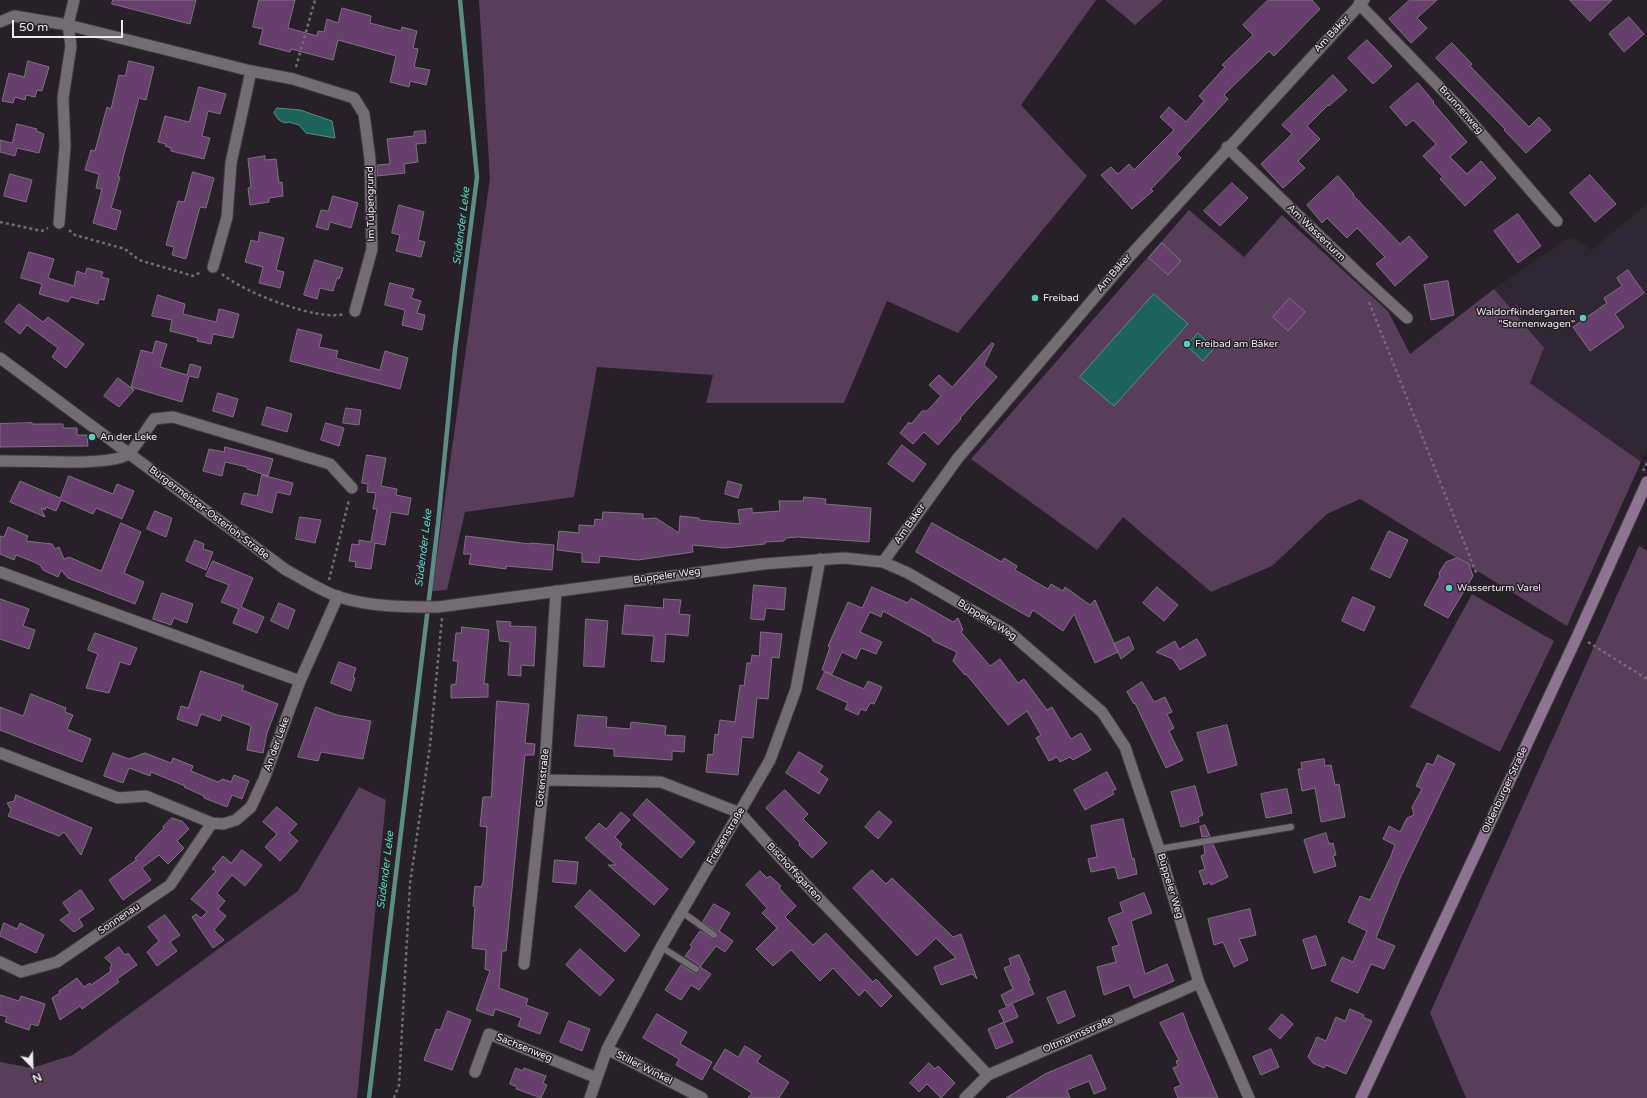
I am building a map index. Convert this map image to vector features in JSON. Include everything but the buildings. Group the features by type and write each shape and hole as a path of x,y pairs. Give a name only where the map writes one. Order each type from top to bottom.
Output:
{"main road":[{"name":"Oldenburger Straße","path":"1361,1098 1577,637 1647,482"}],"street":[{"path":"59,223 60,191 65,146 63,98 71,46 68,25 74,0"},
{"name":"Am Bäker","path":"883,562 958,458 1128,257 1227,147 1362,2"},
{"name":"Brunnenweg","path":"1362,2 1456,104 1556,221"},
{"name":"Im Tulpengrund","path":"0,22 14,16 68,25 251,71 293,79 354,98 364,114 370,159 372,249 355,311"},
{"path":"213,267 227,217 231,163 251,71"},
{"name":"Am Wasserturm","path":"1227,147 1407,318"},
{"name":"Bürgermeister-Osterloh-Straße","path":"0,358 286,570 338,596 368,604 412,607 440,606"},
{"path":"0,461 84,462 119,459 130,453 154,419 173,417 330,464 352,488"},
{"name":"Büppeler Weg","path":"440,606 763,564 844,558 883,562 908,572 1008,632 1071,683 1102,712 1125,747 1159,849 1198,983 1249,1098"},
{"name":"Friesenstraße","path":"590,1098 608,1049 661,947 770,760 796,689 820,559"},
{"path":"0,572 300,681"},
{"name":"Gotenstraße","path":"524,964 544,780 556,591"},
{"name":"An der Leke","path":"212,823 223,824 236,820 251,807 264,779 300,681 338,596"},
{"path":"0,753 118,798 146,796 212,823"},
{"name":"Bischoffsgarten","path":"544,780 661,782 740,813 988,1075"},
{"name":"Sonnenau","path":"0,962 21,972 57,962 170,884 212,823"},
{"name":"Oltmannsstraße","path":"965,1098 988,1075 1198,983"},
{"name":"Sachsenweg","path":"475,1072 488,1034 597,1078"},
{"name":"Stiller Winkel","path":"608,1049 702,1098"}],"lane":[{"path":"1159,849 1291,828"},
{"path":"682,912 714,935"},
{"path":"661,947 696,969"}],"path":[{"path":"293,79 315,0"},
{"path":"0,222 42,231 59,223 75,235 125,249 139,260 193,276 213,267 232,282 286,306 336,316 355,311"},
{"path":"1366,295 1477,575"},
{"path":"327,591 352,488"},
{"path":"394,1098 399,1085 410,884 430,745 440,606"},
{"path":"1577,637 1647,680"}],"shaded area":[{"path":"479,0 1096,0 1021,105 1087,176 958,333 887,301 844,403 706,403 713,375 597,367 574,497 465,512 447,590 432,591 490,178"},
{"path":"1105,0 1163,0 1135,25"},
{"path":"277,108 300,110 332,121 335,138 306,133 299,125 289,122 285,123 279,120 274,113"},
{"name":"Waldorfkindergarten \"Sternenwagen\"","path":"1647,204 1647,448 1641,462 1530,383 1494,289 1571,237 1592,250"},
{"path":"1189,210 1244,257 1282,215 1388,311 1410,354 1494,289 1544,348 1530,383 1641,462 1567,626 1360,499 1327,514 1272,566 1211,592 1123,517 1097,550 971,459"},
{"path":"1154,294 1188,324 1114,406 1080,377"},
{"path":"1198,333 1214,348 1203,361 1187,346"},
{"path":"1639,546 1647,551 1647,1098 1466,1098 1430,1013"},
{"path":"1472,594 1554,641 1500,752 1410,707"},
{"path":"359,787 386,800 357,1098 0,1098 0,1062 32,1068 73,1055 298,891"}],"waterway":[{"name":"Südender Leke","path":"369,1098 438,524 455,349 477,177 460,0"}],"place":[{"name":"Freibad","path":"1035,298"},
{"name":"Waldorfkindergarten \"Sternenwagen\"","path":"1583,318"},
{"name":"Freibad am Bäker","path":"1187,344"},
{"name":"An der Leke","path":"92,437"},
{"name":"Wasserturm Varel","path":"1449,588"}]}
